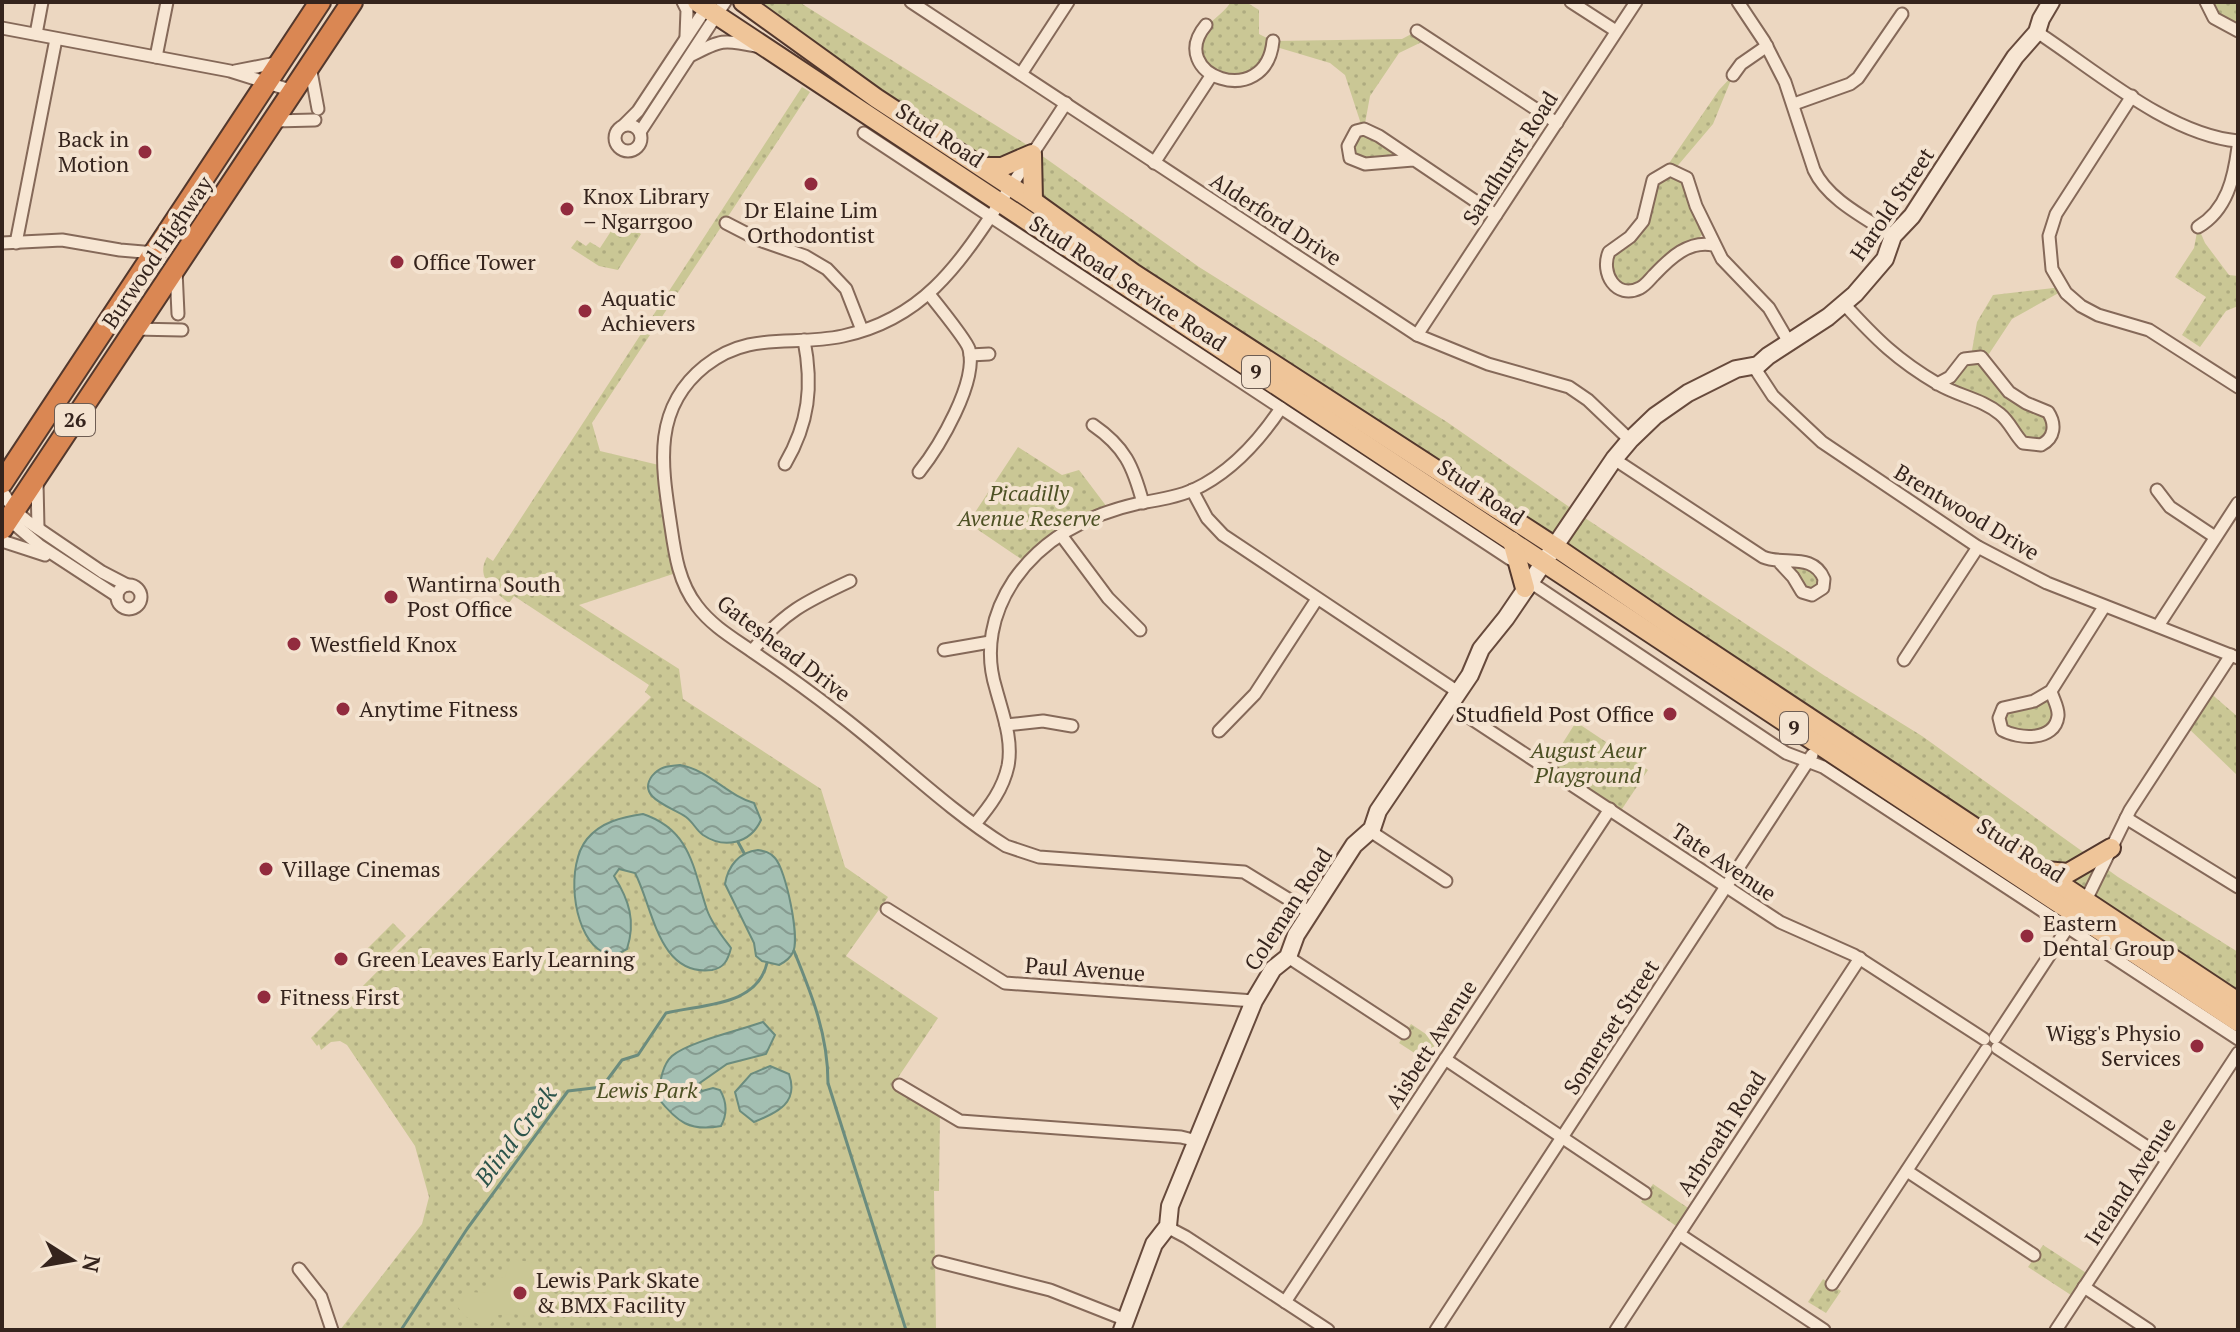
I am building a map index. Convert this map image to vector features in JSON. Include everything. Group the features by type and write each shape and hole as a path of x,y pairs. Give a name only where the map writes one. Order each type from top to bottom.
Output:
{"highway":[{"name":"Burwood Highway","path":"2,483 320,2"},
{"name":"Burwood Highway","path":"6,518 37,477 352,2"}],"main road":[{"name":"Stud Road","path":"743,2 876,98 1033,201 1157,289 1554,546 2039,870 2077,914 2238,1002"},
{"name":"Stud Road","path":"711,6 995,210 1503,545 1543,562 2238,1022"},
{"path":"982,167 1002,167 1032,154 1033,201"},
{"path":"1503,545 1528,585"},
{"path":"2039,870 2068,873 2111,848"}],"street":[{"path":"36,34 42,2"},
{"path":"156,57 167,2"},
{"path":"683,2 687,10 686,37"},
{"path":"1021,74 1068,2"},
{"path":"1571,2 1616,31"},
{"name":"Sandhurst Road","path":"1417,335 1636,2"},
{"name":"Harold Street","path":"1554,546 1614,459 1655,416 1701,385 1736,369 1754,367 1844,304 1885,259 1893,236 1912,216 2015,57 2037,32 2051,2"},
{"path":"2206,2 2214,18 2238,31"},
{"name":"Alderford Drive","path":"913,3 1417,335 1488,364 1569,387 1588,400 1630,440"},
{"path":"1745,4 1794,104 1820,181 1833,195 1893,236"},
{"path":"711,6 691,56 640,132 641,141 637,148 630,152 622,150 616,145 618,130 638,111 686,37 711,6"},
{"path":"1794,104 1850,84 1858,78 1902,14"},
{"path":"1206,25 1198,34 1195,47 1200,62 1211,76 1231,81 1256,75 1270,57 1273,41"},
{"path":"2,28 230,71 289,96"},
{"path":"1417,31 1557,123"},
{"path":"2037,32 2187,129 2238,144 2233,177 2225,200 2212,217 2198,227"},
{"path":"16,243 56,39"},
{"path":"691,56 712,44 728,40 767,48"},
{"path":"1733,75 1741,64 1767,46"},
{"path":"230,71 281,62"},
{"path":"274,121 316,114 310,66"},
{"path":"1154,163 1211,76"},
{"path":"2132,96 2056,214 2049,236 2052,269 2066,293 2081,306 2098,315 2149,330 2238,387"},
{"name":"Gateshead Drive","path":"1066,103 960,262 929,294 894,318 862,330 830,338 753,342 731,349 693,376 678,397 667,423 663,444 668,508 682,580 703,613 838,713 1006,846 1039,857 1244,872 1311,913"},
{"path":"624,125 632,125 640,132"},
{"path":"1413,160 1360,163 1350,158 1348,146 1354,133 1364,129 1413,160 1496,215"},
{"name":"Stud Road Service Road","path":"864,133 995,210 1281,408 1503,545"},
{"path":"1706,224 1696,243 1671,259 1638,289 1622,290 1607,276 1605,264 1609,252 1640,226 1647,210 1651,184 1663,172 1674,171 1687,178 1696,206 1706,224 1713,245 1729,268 1769,308 1790,344"},
{"path":"726,223 759,240 805,256 827,269 846,289 862,330"},
{"path":"2,243 62,240 155,253"},
{"path":"1696,243 1713,245"},
{"path":"176,269 178,314"},
{"path":"919,472 934,454 954,418 970,355 967,344 929,294"},
{"path":"127,296 152,305"},
{"path":"1844,304 1886,349 1937,384 1999,413 2020,440 2028,445 2041,445 2051,436 2053,426 2048,412 2009,392 1984,359 1967,357 1947,380 1937,384"},
{"path":"134,329 182,330"},
{"path":"785,464 802,432 809,403 810,373 804,340"},
{"path":"970,355 989,354"},
{"name":"Brentwood Drive","path":"1754,367 1773,396 1822,442 1978,547 2034,577 2104,607 2234,656"},
{"path":"1954,372 1956,394"},
{"path":"975,824 996,797 1006,775 1009,756 1006,725 995,687 990,642 998,611 1010,586 1033,557 1061,535 1098,515 1192,490 1222,472 1246,452 1281,408"},
{"path":"1093,425 1124,452 1143,503"},
{"path":"1614,459 1763,557 1780,563"},
{"path":"37,477 38,528"},
{"name":"Tate Avenue","path":"1192,490 1207,518 1223,535 1610,809 1786,926 1860,958 2167,1160"},
{"path":"2157,490 2170,507 2215,537"},
{"path":"2,491 6,518 61,560 117,596"},
{"path":"2158,626 2215,537 2234,519 2238,503"},
{"path":"6,518 38,528 127,585 136,586 141,599 131,609 124,608 117,596 119,590 127,585"},
{"path":"1061,535 1108,598 1140,630"},
{"path":"2,541 61,560"},
{"name":"Coleman Road","path":"1124,1325 1154,1244 1167,1227 1170,1206 1254,1001 1273,969 1288,957 1294,939 1354,845 1370,831 1378,811 1470,675 1481,649 1554,546"},
{"path":"1904,660 1978,547"},
{"path":"752,651 794,609 850,581"},
{"name":"Stud Road","path":"1528,585 1786,753 1823,767 2077,914 2238,1039"},
{"path":"1219,731 1255,694 1317,599"},
{"path":"2051,691 2058,717 2048,730 2024,738 2002,730 1999,718 2003,708 2034,701 2051,691 2104,607"},
{"path":"944,650 990,642"},
{"path":"1832,1284 2077,914 2126,818 2234,656"},
{"path":"1006,725 1043,721 1072,726"},
{"name":"Somerset Street","path":"1436,1330 1819,745"},
{"name":"Aisbett Avenue","path":"1285,1302 1610,809"},
{"path":"2126,818 2238,887"},
{"path":"1370,831 1446,881"},
{"name":"Paul Avenue","path":"887,909 994,979 1005,983 1254,1001"},
{"path":"1288,957 1404,1033"},
{"name":"Arbroath Road","path":"1616,1330 1860,958"},
{"name":"Ireland Avenue","path":"2056,1330 2238,1053"},
{"path":"1445,1059 1645,1193"},
{"path":"899,1085 960,1121 1181,1137 1197,1141"},
{"path":"1907,1171 2034,1255"},
{"path":"1167,1227 1328,1330"},
{"path":"1679,1234 1806,1325 1824,1330"},
{"path":"939,1262 1050,1290 1124,1325"},
{"path":"299,1269 321,1297 332,1330"},
{"path":"2084,1287 2149,1330"}],"green space":[{"path":"743,2 799,2 1024,143 1199,267 1447,422 1588,520 1922,736 2118,877 2238,952 2238,1002 1033,201 1033,173 996,168"},
{"path":"1231,2 1246,2 1259,10 1259,34 1273,41 1402,39 1417,31 1428,39 1399,53 1370,96 1364,129 1413,160 1371,164 1350,158 1360,121 1345,75 1330,63 1273,46 1270,57 1237,81 1205,70 1198,34"},
{"path":"2206,2 2238,2 2238,31 2233,30"},
{"path":"1733,75 1713,124 1674,170 1681,173 1704,231 1702,235 1643,287 1622,290 1606,260 1630,237 1663,172 1719,90"},
{"name":"Lewis Park","path":"802,87 810,92 592,423 600,451 663,466 679,572 579,605 679,669 683,699 821,789 845,867 888,897 846,956 938,1018 895,1082 940,1111 939,1191 934,1191 936,1330 340,1330 422,1224 429,1197 415,1146 347,1045 340,1041 331,1042 321,1050 311,1038 651,697 645,692 649,685 514,596 509,603 488,583 484,565 487,557 493,561"},
{"path":"619,219 641,234 618,270 599,266 571,248 577,240 586,246 590,242 600,248"},
{"path":"2198,227 2205,243 2229,275 2238,276 2238,306 2226,311 2200,347 2182,335 2206,297 2175,277 2194,248"},
{"path":"2062,287 2064,290 2012,319 1985,360 2001,384 2048,412 2051,436 2028,445 2009,422 1956,394 1954,376 1971,356 1977,322 1993,295"},
{"name":"Picadilly Avenue Reserve","path":"1018,447 1062,475 1079,470 1110,511 1098,515 1027,563 968,523"},
{"path":"1787,561 1812,565 1825,584 1805,594"},
{"path":"2051,691 2058,717 2035,736 1999,724 1999,714"},
{"path":"2208,691 2238,717 2238,776 2185,725"},
{"name":"August Aeur Playground","path":"1576,722 1648,770 1618,815 1547,768"},
{"path":"393,923 406,936 376,966 363,953"},
{"path":"1411,1024 1442,1045 1430,1063 1399,1043"},
{"path":"1653,1184 1694,1212 1682,1230 1641,1202"},
{"path":"2043,1245 2091,1276 2077,1299 2028,1267"},
{"name":"Lewis Park Skate & BMX Facility","path":"511,1259 543,1264 540,1280 556,1296 528,1317 498,1315 490,1325 482,1327 465,1316 457,1306 469,1292 487,1293 489,1279 505,1277"},
{"path":"1823,1279 1841,1291 1826,1313 1808,1302"}],"water":[{"path":"680,765 700,772 754,803 761,820 756,828 736,842 719,842 703,835 686,817 652,796 648,784 652,776 661,768"},
{"path":"643,814 671,830 688,852 709,915 731,948 727,960 720,967 694,969 680,963 669,951 660,937 635,873 619,869 614,876 630,911 631,929 627,949 616,955 602,951 589,940 582,927 574,880 580,850 587,839 605,824"},
{"path":"758,850 775,858 791,904 795,944 790,957 779,965 762,961 756,956 754,943 725,884 736,861"},
{"path":"763,1022 775,1035 766,1054 727,1064 697,1085 702,1091 720,1090 726,1108 721,1126 701,1128 685,1123 658,1098 663,1070 672,1056 702,1041"},
{"path":"770,1066 789,1074 789,1099 778,1110 754,1122 740,1111 735,1092 751,1074"}],"waterway":[{"name":"Blind Creek","path":"738,842 744,853"},
{"path":"794,951 822,1032 828,1083 906,1330"},
{"name":"Blind Creek","path":"401,1330 467,1229 568,1091 602,1087 622,1060 638,1055 666,1013 740,996 752,988 767,963"}],"place":[{"name":"Back in Motion","path":"145,152"},
{"name":"Dr Elaine Lim Orthodontist","path":"811,184"},
{"name":"Knox Library – Ngarrgoo","path":"567,209"},
{"name":"Office Tower","path":"397,262"},
{"name":"Aquatic Achievers","path":"585,311"},
{"name":"Wantirna South Post Office","path":"391,597"},
{"name":"Westfield Knox","path":"294,644"},
{"name":"Anytime Fitness","path":"343,709"},
{"name":"Studfield Post Office","path":"1670,714"},
{"name":"Village Cinemas","path":"266,869"},
{"name":"Eastern Dental Group","path":"2027,936"},
{"name":"Green Leaves Early Learning","path":"341,959"},
{"name":"Fitness First","path":"264,997"},
{"name":"Wigg's Physio Services","path":"2197,1046"},
{"name":"Lewis Park Skate & BMX Facility","path":"520,1293"}]}
